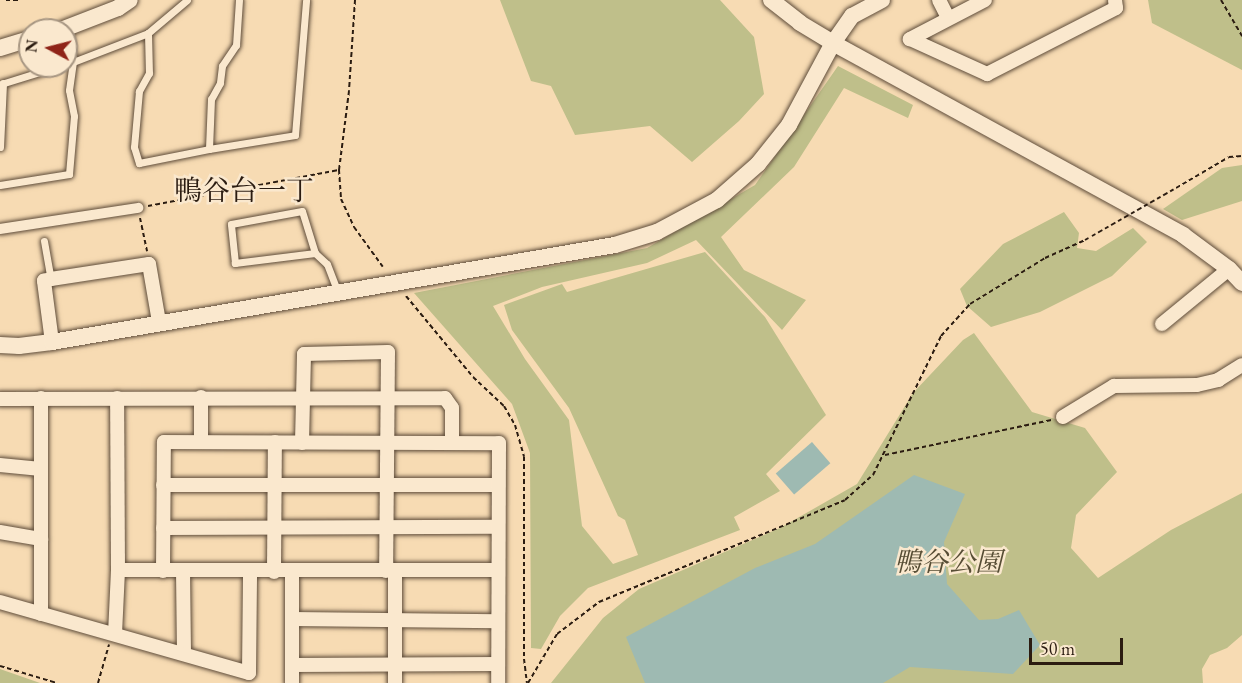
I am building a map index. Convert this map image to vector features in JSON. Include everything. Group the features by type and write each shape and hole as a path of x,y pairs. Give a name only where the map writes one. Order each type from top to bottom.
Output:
{"street":[{"path":"78,23 130,0"},
{"path":"771,0 800,23 833,43 1183,235 1229,269 1242,283"},
{"path":"0,345 19,346 52,342 338,293 615,245 657,232 717,200 758,164 789,125 833,43 852,16 882,0"},
{"path":"939,0 948,18"},
{"path":"985,0 910,39 987,74 1116,8 1115,0"},
{"path":"0,48 18,43"},
{"path":"0,229 138,208"},
{"path":"52,342 44,281 51,279 149,264 159,322"},
{"path":"1162,324 1229,269"},
{"path":"302,443 304,354 388,352 387,526 395,620 395,683"},
{"path":"1063,417 1114,386 1197,385 1218,380 1242,364"},
{"path":"201,397 201,442"},
{"path":"41,398 41,614"},
{"path":"114,634 118,570 117,398"},
{"path":"0,399 445,398 452,408 452,443"},
{"path":"163,571 164,442 499,443 498,683"},
{"path":"274,572 275,442"},
{"path":"0,465 41,469"},
{"path":"163,484 498,486"},
{"path":"163,528 498,527"},
{"path":"0,532 41,539"},
{"path":"118,570 250,572 497,570"},
{"path":"183,571 184,654"},
{"path":"292,571 292,683"},
{"path":"0,602 249,673 250,572"},
{"path":"292,619 498,621"},
{"path":"292,665 498,664"}],"lane":[{"path":"78,60 148,33 187,0"},
{"path":"209,149 211,99 220,83 222,66 236,45 239,0"},
{"path":"148,33 149,73 139,90 134,147 139,163 295,135 306,0"},
{"path":"0,147 2,83 19,78"},
{"path":"0,185 69,174 74,116 69,78"},
{"path":"315,253 235,264 231,224 302,211 315,253 327,264 338,293"},
{"path":"44,241 51,279"}],"path":[{"path":"6,0 20,0"},
{"path":"355,0 349,91 339,170 341,199 350,218 383,267"},
{"path":"1221,0 1242,36"},
{"path":"528,683 558,634 599,602 846,500 873,475 885,455 941,336 970,304 1045,258 1085,240 1229,157 1242,156"},
{"path":"149,264 138,208 339,170"},
{"path":"885,455 1039,424 1063,417"},
{"path":"98,683 114,634"},
{"path":"0,666 57,683"}],"green space":[{"path":"500,0 720,0 754,37 764,94 739,121 692,162 650,126 575,135 551,86 531,81"},
{"path":"1148,0 1242,0 1242,70 1152,23"},
{"path":"838,66 913,105 908,118 844,88 794,167 721,237 744,270 806,300 782,330 696,240 647,263 542,287 493,306 525,359 569,420 582,526 613,564 638,555 625,520 618,516 569,408 512,330 504,305 562,284 567,292 705,252 765,317 826,415 766,474 780,491 734,517 740,530 588,588 560,616 541,649 531,648 530,453 512,404 414,293 647,248 755,185"},
{"path":"1242,165 1242,201 1182,220 1163,209 1222,168"},
{"path":"1064,212 1079,233 1077,248 1096,251 1133,228 1147,242 1112,276 1040,312 991,327 967,306 960,289 1003,244"},
{"name":"鴨谷公園","path":"974,333 1032,412 1085,428 1117,472 1076,515 1071,548 1098,578 1171,530 1242,493 1242,635 1227,648 1210,655 1202,669 1203,683 551,683 603,618 639,589 780,528 857,484 913,393 963,340"},
{"path":"0,669 40,683 0,683"}],"water":[{"path":"812,442 830,463 794,495 776,473"},
{"path":"914,475 965,494 944,542 947,584 979,620 998,619 1019,610 1040,645 1013,674 910,667 883,683 645,683 626,637 755,568 815,544"}],"district":[{"name":"鴨谷台一丁","path":"244,190"}]}
